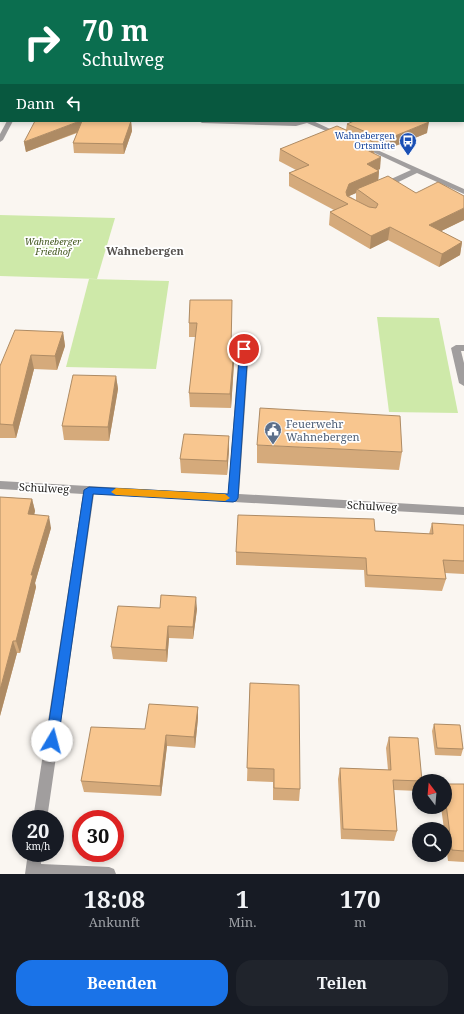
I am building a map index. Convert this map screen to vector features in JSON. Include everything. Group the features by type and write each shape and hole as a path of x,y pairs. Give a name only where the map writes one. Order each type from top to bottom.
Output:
{"street":[{"path":"0,140 9,122"},
{"path":"233,122 296,124 303,122"},
{"path":"309,122 345,138"},
{"path":"352,141 464,192"},
{"path":"378,188 418,170"},
{"path":"464,348 456,348 464,383"},
{"path":"233,498 244,349"},
{"name":"Schulweg","path":"0,485 464,511"},
{"path":"41,810 89,490"},
{"path":"34,862 32,873 109,874"}],"green space":[{"name":"Wahneberger Friedhof","path":"0,215 115,218 97,279 0,276"},
{"path":"89,279 169,281 156,369 66,367"},
{"path":"377,317 439,318 458,413 389,412"}],"building":[{"path":"34,122 77,122 24,142"},
{"path":"82,122 131,122 123,144 73,143"},
{"path":"352,122 429,122 385,140 347,124"},
{"path":"337,126 375,143 363,148 381,157 367,164 379,171 349,184 346,192 347,196 369,207 376,208 378,204 357,189 388,176 416,193 438,182 464,196 464,208 429,225 462,242 442,254 390,227 371,236 330,212 348,204 289,173 309,165 280,149"},
{"path":"190,300 232,300 231,349 234,349 230,394 189,393 197,323 189,323"},
{"path":"15,330 63,332 55,356 31,355 13,425 0,424 0,366"},
{"path":"73,375 116,376 108,427 62,426"},
{"path":"260,408 400,416 402,452 257,445"},
{"path":"184,434 229,436 227,461 180,459"},
{"path":"0,497 32,499 28,514 49,516 31,575 33,575 16,641 13,641 0,690"},
{"path":"238,515 374,519 375,531 433,534 432,523 464,525 464,561 443,560 446,579 367,575 366,558 236,552"},
{"path":"161,595 196,597 193,627 168,626 166,650 111,647 118,606 160,608"},
{"path":"250,683 299,685 300,789 274,788 274,769 247,768"},
{"path":"149,704 198,707 194,737 166,735 160,786 81,781 91,727 145,729"},
{"path":"434,724 460,725 463,749 437,748"},
{"path":"389,737 418,738 421,774 412,774 412,781 393,780 397,831 343,829 340,768 391,770"},
{"path":"452,784 464,784 464,851 452,850 452,822 448,822 447,814 452,814"}],"slow traffic":[{"path":"116,492 225,498"}],"place":[{"name":"Wahnebergen Ortsmitte","path":"408,156"},
{"name":"Feuerwehr Wahnebergen","path":"273,445"}],"district":[{"name":"Wahnebergen","path":"145,251"}],"route":[{"path":"52,741 89,490 233,498 244,349"}]}
